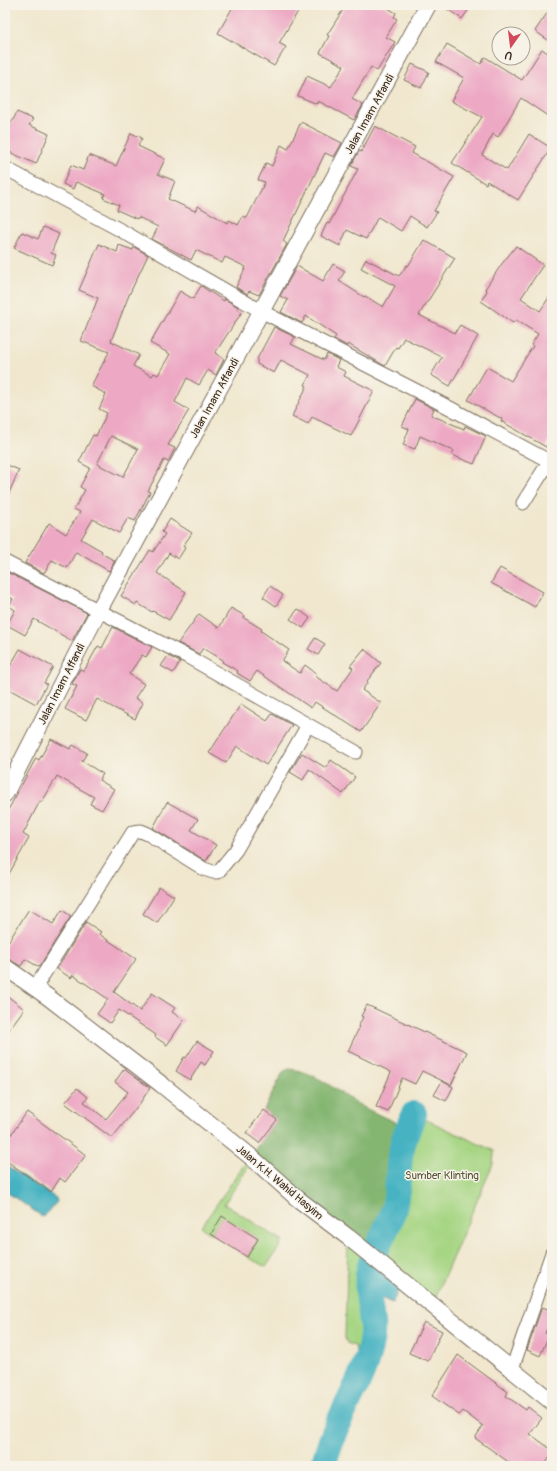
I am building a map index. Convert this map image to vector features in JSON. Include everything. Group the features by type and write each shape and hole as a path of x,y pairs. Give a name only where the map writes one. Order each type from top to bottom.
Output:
{"street":[{"name":"Jalan Imam Affandi","path":"5,794 99,610 428,5"},
{"path":"5,168 122,231 261,311 551,459 522,503"},
{"path":"5,562 188,657 356,752"},
{"path":"35,988 133,832 141,831 148,834 204,869 218,872 236,850 308,725"},
{"name":"Jalan K.H. Wahid Hasyim","path":"5,967 161,1084 250,1156 298,1199 373,1257 552,1402"},
{"path":"512,1369 552,1253"}],"green space":[{"path":"289,1069 318,1078 363,1107 408,1128 402,1149 398,1189 394,1210 373,1257 250,1156 277,1120 264,1110 283,1072"},
{"name":"Sumber Klinting","path":"414,1114 494,1151 493,1164 432,1305 371,1262 368,1276 368,1286 372,1334 370,1350 367,1358 364,1361 359,1362 355,1358 355,1346 347,1343 345,1338 348,1237 373,1257 394,1210 397,1196 400,1155"},
{"path":"250,1156 253,1160 224,1204 283,1241 266,1267 247,1257 258,1239 222,1217 211,1234 201,1227"},
{"path":"318,1447 339,1465 340,1466 309,1466"}],"water":[{"path":"5,1165 56,1198 57,1202 43,1217 5,1191"},
{"path":"375,1268 400,1288 392,1303 377,1296 371,1279"}],"building":[{"path":"234,5 302,5 279,43 286,47 274,66 218,33"},
{"path":"346,5 383,5 396,13 394,17 397,19 386,37 395,42 377,71 371,67 352,99 363,105 354,120 318,101 317,104 298,96 307,76 331,87 344,66 320,53 329,36 327,35"},
{"path":"441,5 472,5 462,19"},
{"path":"552,6 552,34 548,40 535,31"},
{"path":"447,44 481,64 485,57 491,61 491,66 499,66 522,80 542,49 552,56 552,119 521,98 498,137 493,134 482,155 507,170 529,134 551,148 518,200 487,181 486,184 452,163 482,117 451,101 464,78 436,62"},
{"path":"412,64 429,72 421,88 404,80"},
{"path":"17,112 33,119 29,125 49,134 36,164 5,150 5,128 8,120 12,122"},
{"path":"301,122 342,143 334,157 325,153 283,241 287,244 259,295 249,291 247,294 236,287 246,267 225,257 222,263 196,250 191,260 152,239 158,227 138,217 137,219 117,210 119,205 103,198 105,194 76,182 73,189 63,184 71,165 83,170 89,155 116,166 131,133 142,138 138,146 165,159 158,174 175,181 168,199 195,211 198,206 227,223 229,220 238,225 243,216 247,218 265,182 258,180 266,163 272,166 281,145 288,149"},
{"path":"375,126 415,147 412,153 454,177 434,211 437,212 427,227 410,216 401,231 378,217 366,239 347,230 340,246 321,236 327,223 329,224 358,169 351,166 359,151 361,152"},
{"path":"43,227 59,234 51,253 56,255 52,265 14,248 22,232 38,239"},
{"path":"424,240 455,258 419,315 455,333 460,325 478,336 450,386 431,375 442,357 404,338 398,348 396,347 385,366 348,344 347,346 334,339 336,336 306,316 302,323 281,312 288,300 280,296 297,266 323,281 333,264 345,271 339,281 383,307 395,286 361,268 366,259 399,276 407,265 408,266"},
{"path":"99,244 117,252 119,245 133,250 134,247 148,255 129,295 111,341 139,355 133,366 152,376 154,373 158,375 170,354 150,343 180,291 193,299 201,286 224,301 225,299 238,307 237,309 242,312 215,353 224,359 216,375 208,370 199,385 187,378 175,402 189,410 168,445 175,448 168,462 164,460 135,521 128,518 119,533 93,519 81,539 102,551 101,553 115,561 109,571 76,552 67,568 52,560 44,573 25,563 49,523 66,534 80,512 74,509 85,490 80,487 90,468 79,462 93,435 96,436 107,413 99,409 106,394 91,386 109,352 81,341 98,298 79,290","holes":["111,436 138,449 123,477 97,464"]},
{"path":"516,246 543,265 521,298 540,311 552,293 552,437 546,447 501,421 502,419 468,400 487,367 511,381 533,346 531,345 538,334 516,320 513,323 481,301 487,291 485,289"},
{"path":"274,327 295,337 291,344 324,360 327,354 339,360 336,367 346,372 344,376 374,391 351,436 312,417 308,424 292,416 307,386 305,385 310,375 281,360 274,373 257,364 257,359"},
{"path":"415,399 434,409 431,415 464,429 465,426 486,436 474,464 452,455 454,451 420,436 415,449 403,445 409,429 402,426"},
{"path":"5,464 19,470 5,502"},
{"path":"170,519 192,533 183,546 185,548 178,559 169,553 157,573 186,592 169,620 137,603 136,605 121,596 150,550 153,552 165,534 162,532"},
{"path":"500,568 543,592 535,607 491,583"},
{"path":"5,571 87,613 72,641 34,619 25,635 7,625 15,610 9,606 13,599 5,595"},
{"path":"270,586 283,595 276,606 263,597"},
{"path":"231,608 245,616 244,618 262,629 261,631 289,650 282,661 300,673 305,665 317,674 315,676 337,691 353,668 350,666 364,649 381,663 362,690 381,703 361,732 315,702 311,708 257,671 250,681 237,673 238,671 222,662 223,660 203,648 199,654 178,643 199,614 219,628"},
{"path":"298,609 310,618 303,628 290,619"},
{"path":"113,627 152,647 146,657 142,655 129,674 144,684 135,698 143,703 135,719 97,699 86,720 65,709 77,686 72,684 80,669 84,671 98,646 102,648"},
{"path":"315,638 325,644 318,655 308,649"},
{"path":"20,649 53,667 44,683 47,684 36,704 5,687 5,675"},
{"path":"168,656 180,662 173,673 161,666"},
{"path":"241,704 267,721 272,714 292,725 266,765 237,746 226,763 209,753"},
{"path":"51,739 70,749 73,745 87,753 82,761 103,774 99,780 114,789 102,810 90,804 94,797 57,776 42,802 40,801 23,834 29,838 5,881 5,816 36,758 39,760"},
{"path":"302,753 326,768 331,760 355,777 343,794 309,769 303,780 290,772"},
{"path":"167,802 198,819 191,830 216,845 206,861 153,828"},
{"path":"159,887 174,896 157,923 143,914"},
{"path":"29,909 53,924 62,910 71,916 39,967 25,959 21,966 5,957 5,947"},
{"path":"86,922 101,932 99,934 136,959 114,992 140,1011 152,993 175,1008 172,1012 184,1020 167,1045 155,1037 156,1035 119,1010 110,1023 97,1014 108,999 73,975 71,978 57,969"},
{"path":"5,994 24,1009 5,1035"},
{"path":"367,1005 467,1052 451,1085 422,1071 415,1084 402,1078 388,1112 376,1107 391,1072 348,1051 359,1028 358,1027 363,1017 361,1016"},
{"path":"197,1041 214,1051 205,1065 201,1062 190,1080 176,1071 184,1057 186,1058"},
{"path":"124,1069 150,1088 112,1138 65,1103 77,1088 88,1097 84,1102 106,1119 128,1092 115,1082"},
{"path":"442,1081 453,1087 446,1101 434,1095"},
{"path":"264,1110 277,1120 259,1143 246,1133"},
{"path":"27,1112 86,1155 65,1182 60,1178 51,1192 5,1160 5,1143"},
{"path":"222,1216 258,1239 247,1257 211,1234"},
{"path":"542,1307 551,1310 548,1321 550,1322 545,1333 549,1335 540,1356 527,1350"},
{"path":"424,1322 442,1331 428,1361 409,1353"},
{"path":"458,1355 508,1392 506,1396 526,1410 528,1407 542,1418 530,1434 552,1450 552,1454 544,1466 514,1466 475,1438 483,1426 463,1411 459,1415 432,1396"}],"waterway":[{"path":"323,1466 335,1431 361,1375 369,1353 372,1325 367,1284 368,1276 372,1258 388,1225 394,1208 401,1151 414,1114"}]}
